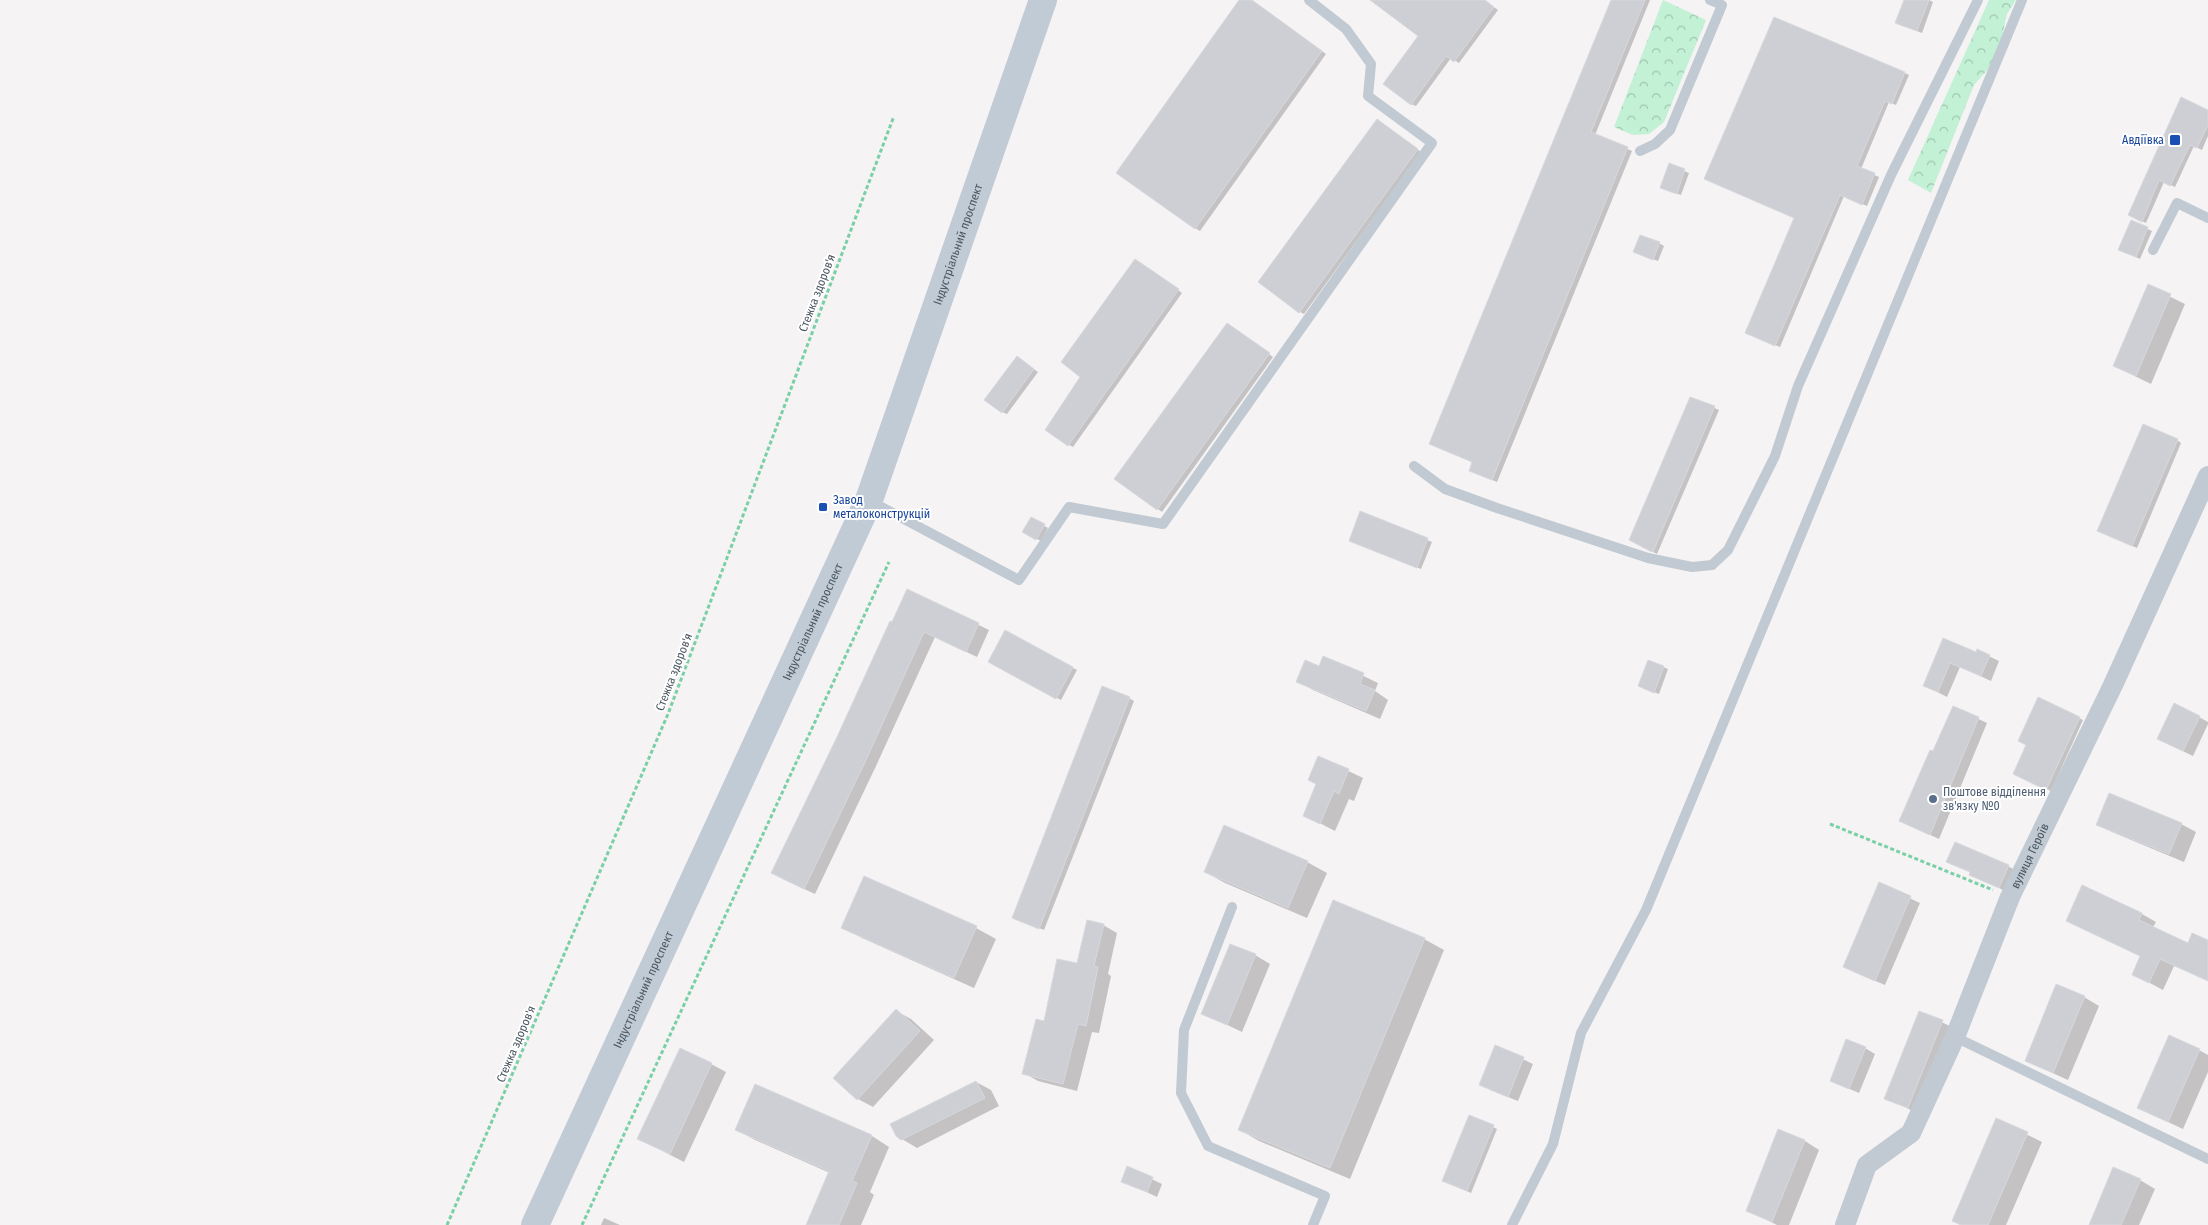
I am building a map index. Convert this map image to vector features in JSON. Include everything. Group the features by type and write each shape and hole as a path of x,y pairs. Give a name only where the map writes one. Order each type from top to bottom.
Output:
{"street":[{"name":"Індустріальний проспект","path":"535,1225 869,500 1043,0"},
{"name":"вулиця Героїв","path":"1845,1225 1867,1165 1911,1132 1956,1037 2010,897 2113,685 2208,476"}],"lane":[{"path":"869,500 1019,580 1069,507 1163,524 1432,143 1368,96 1371,64 1346,29 1308,0"},
{"path":"1640,151 1655,144 1670,130 1722,5 1710,0"},
{"path":"1414,466 1445,489 1496,508 1648,558 1692,567 1712,565 1728,550 1775,456 1798,386 1891,174 1978,0"},
{"path":"1512,1225 1552,1144 1581,1034 1646,910 2022,0"},
{"path":"2154,250 2178,203 2207,216"},
{"path":"1232,907 1184,1030 1181,1093 1208,1146 1325,1196 1313,1225"},
{"path":"1956,1037 2208,1159"}],"path":[{"name":"Стежка здоров'я","path":"448,1225 668,714 894,116"},
{"path":"582,1225 889,562"},
{"path":"1830,824 2010,897"}],"green space":[{"path":"1663,0 1706,20 1664,122 1649,134 1633,135 1614,127"},
{"path":"1989,0 2016,0 2007,14 1997,59 1974,85 1931,193 1908,180"}],"building":[{"path":"1239,0 1252,0 1322,51 1195,229 1116,173"},
{"path":"1370,0 1485,0 1494,7 1454,62 1446,56 1411,105 1383,84 1418,36"},
{"path":"1611,0 1645,0 1591,132 1628,147 1492,480 1469,471 1472,462 1429,444"},
{"path":"1904,0 1929,0 1917,31 1895,23"},
{"path":"1774,17 1905,72 1892,104 1885,101 1857,166 1875,173 1862,205 1840,195 1775,346 1745,333 1794,218 1704,179"},
{"path":"2181,97 2208,110 2208,125 2197,148 2190,145 2170,186 2159,180 2142,222 2128,215"},
{"path":"1377,119 1418,149 1299,313 1258,282"},
{"path":"1669,163 1685,169 1677,194 1660,188"},
{"path":"2131,220 2148,227 2136,257 2118,250"},
{"path":"1640,235 1660,242 1653,260 1633,252"},
{"path":"1135,259 1179,289 1068,446 1045,430 1080,377 1061,362"},
{"path":"2148,284 2171,294 2136,376 2113,366"},
{"path":"1227,323 1270,353 1157,510 1114,479"},
{"path":"1017,356 1034,369 1002,413 984,400"},
{"path":"1690,397 1715,406 1653,552 1629,540"},
{"path":"2143,424 2178,439 2132,546 2097,531"},
{"path":"1360,511 1428,538 1417,568 1349,541"},
{"path":"1031,517 1045,524 1036,540 1022,532"},
{"path":"907,589 979,623 966,652 924,632 866,760 804,889 771,873 837,737 890,621 892,622"},
{"path":"1005,630 1073,667 1056,699 988,662"},
{"path":"1943,638 1976,652 1977,649 1990,655 1981,676 1950,663 1938,692 1923,686"},
{"path":"1323,656 1364,673 1360,684 1375,690 1366,711 1296,682 1305,660 1319,666"},
{"path":"1648,660 1664,666 1654,693 1638,686"},
{"path":"1102,686 1130,697 1039,929 1012,918"},
{"path":"2038,697 2080,717 2046,790 2013,774 2026,745 2018,741"},
{"path":"2174,703 2200,716 2183,751 2157,739"},
{"path":"1953,706 1979,717 1930,835 1899,821 1930,750 1933,751"},
{"path":"1318,756 1349,769 1339,794 1334,791 1320,824 1303,816 1316,784 1308,780"},
{"path":"2109,793 2182,823 2169,854 2096,825"},
{"path":"1224,825 1308,861 1288,908 1204,872"},
{"path":"1955,842 2009,865 1999,888 1969,875 1970,872 1946,862"},
{"path":"864,876 977,926 954,978 841,928"},
{"path":"1879,882 1911,896 1875,981 1843,967"},
{"path":"2082,885 2142,913 2139,920 2188,943 2192,933 2208,940 2208,981 2160,959 2149,983 2132,975 2140,956 2066,921"},
{"path":"1333,900 1425,938 1330,1168 1238,1130"},
{"path":"1087,920 1104,924 1094,966 1098,967 1086,1026 1078,1024 1063,1084 1022,1074 1036,1019 1044,1021 1057,959 1077,963"},
{"path":"1230,944 1256,954 1227,1025 1201,1014"},
{"path":"2056,984 2085,996 2053,1073 2025,1061"},
{"path":"896,1009 920,1031 857,1100 833,1078"},
{"path":"1919,1011 1943,1020 1908,1108 1884,1099"},
{"path":"2169,1035 2200,1049 2168,1122 2137,1108"},
{"path":"1846,1039 1866,1047 1849,1089 1830,1081"},
{"path":"1495,1045 1524,1057 1508,1097 1479,1085"},
{"path":"680,1048 712,1063 670,1154 637,1139"},
{"path":"976,1081 985,1098 901,1140 896,1136 890,1124"},
{"path":"755,1084 872,1135 852,1181 857,1183 839,1225 806,1225 829,1171 735,1130"},
{"path":"1469,1115 1494,1125 1467,1191 1442,1181"},
{"path":"1996,1118 2028,1132 1988,1225 1961,1225 1952,1221"},
{"path":"1778,1129 1805,1140 1772,1222 1746,1211"},
{"path":"1127,1166 1153,1177 1147,1192 1121,1182"},
{"path":"2113,1167 2141,1179 2121,1225 2089,1225"}],"place":[{"name":"Авдіївка","path":"2175,140"},
{"name":"Завод металоконструкцій","path":"823,507"},
{"name":"Поштове відділення зв'язку №0","path":"1933,799"}]}
